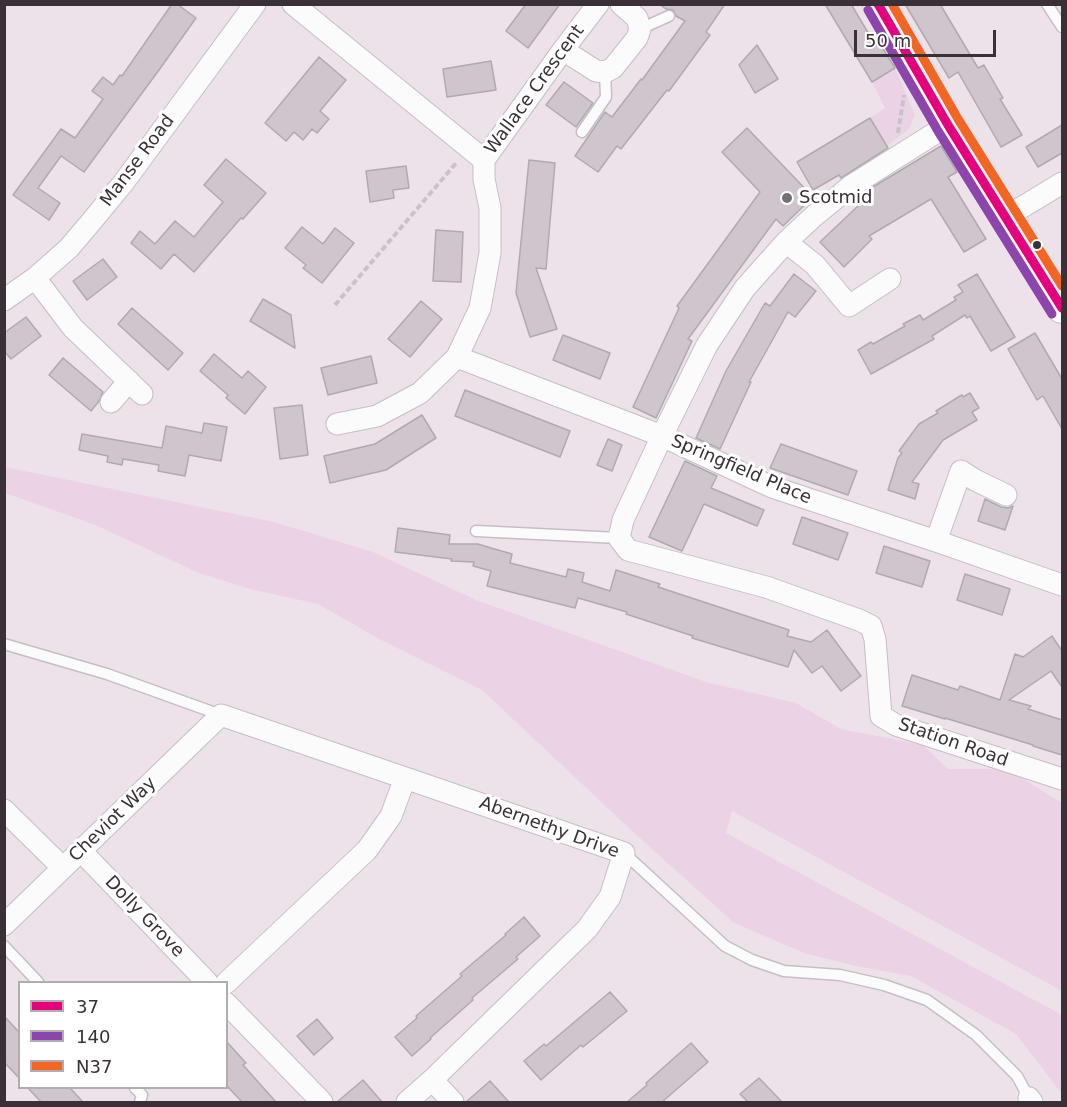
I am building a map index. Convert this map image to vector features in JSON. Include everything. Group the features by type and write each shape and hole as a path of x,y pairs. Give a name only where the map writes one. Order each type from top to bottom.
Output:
{"main road":[{"path":"878,4 948,125 1062,308"}],"street":[{"name":"Manse Road","path":"4,300 35,278 69,248 124,182 255,4"},
{"path":"293,4 477,154"},
{"name":"Wallace Crescent","path":"337,424 377,416 420,393 457,357 480,308 490,253 490,208 477,154 598,4"},
{"path":"563,50 597,71 605,72 613,68 638,38 640,29 637,18 621,4"},
{"path":"619,538 623,520 707,345 745,288 786,242 851,186 948,125"},
{"path":"1006,217 1062,183"},
{"path":"786,242 815,266 849,306 890,279"},
{"path":"35,278 73,328 135,387 111,402"},
{"name":"Springfield Place","path":"457,357 662,436 772,487 1062,585"},
{"path":"936,541 961,471 979,471 1006,495"},
{"name":"Station Road","path":"619,538 628,550 766,587 871,626 875,639 881,716 896,725 1062,779"},
{"name":"Abernethy Drive","path":"221,715 624,853"},
{"name":"Cheviot Way","path":"4,925 221,715"},
{"path":"228,981 367,850 391,816 405,778"},
{"path":"4,810 63,868"},
{"name":"Dolly Grove","path":"81,851 206,981"},
{"path":"407,1102 587,929 610,897 624,853"},
{"path":"228,1005 322,1102"},
{"path":"432,1080 453,1102"}],"lane":[{"path":"1047,4 1062,27"},
{"path":"640,29 669,16"},
{"path":"582,132 606,97 605,72"},
{"path":"476,531 619,538"},
{"name":"Abernethy Drive","path":"4,644 107,674 221,715"},
{"name":"Abernethy Drive","path":"624,853 724,946 784,971 840,975 927,1000 976,1035 1017,1076 1030,1100"},
{"path":"4,946 37,981"},
{"path":"136,1089 142,1095 140,1102"}],"path":[{"path":"895,159 909,59"},
{"path":"334,305 477,154"}],"shaded area":[{"path":"895,68 915,115 909,129 887,146 870,118 885,108 872,82"},
{"path":"5,467 274,522 373,552 476,600 706,682 796,703 841,729 923,745 948,769 1007,769 1062,803 1062,991 732,811 726,833 1062,1015 1062,1094 1016,1034 911,976 804,953 734,923 482,690 381,640 318,604 250,589 199,573 93,524 5,493"}],"building":[{"path":"172,4 177,4 196,18 84,172 61,156 38,188 60,203 49,220 13,195 61,129 75,138 103,99 92,91 103,77 113,85 120,75 122,76"},
{"path":"526,4 560,4 528,48 506,31"},
{"path":"659,4 725,4 706,32 710,35 669,91 667,90 621,149 617,146 598,172 575,156 605,112 612,117 685,21 676,16 673,10 666,9"},
{"path":"825,4 851,4 876,46 880,44 895,68 872,82"},
{"path":"905,4 940,4 978,68 984,65 1003,98 1000,99 1022,135 1001,147 958,72 949,78"},
{"path":"757,45 778,79 755,93 739,65"},
{"path":"319,57 346,80 320,111 329,119 317,133 312,129 303,140 294,132 286,141 265,123"},
{"path":"491,61 496,90 447,97 443,69"},
{"path":"564,82 593,103 576,127 546,105"},
{"path":"870,118 888,148 841,178 839,175 813,190 797,162"},
{"path":"1062,125 1062,153 1038,167 1026,147"},
{"path":"747,128 813,197 783,226 776,219 688,339 692,341 656,418 633,407 679,308 677,306 760,192 722,152"},
{"path":"941,146 957,172 948,177 986,239 964,252 931,199 869,236 872,239 844,267 820,242 858,206 854,200 858,196"},
{"path":"226,159 266,193 194,272 174,254 161,269 131,243 140,231 155,244 175,221 194,237 223,202 204,185"},
{"path":"529,160 555,163 546,269 536,268 557,329 530,337 516,293"},
{"path":"406,166 409,188 393,190 394,198 370,202 366,171"},
{"path":"302,227 323,244 335,228 354,243 322,283 303,268 306,265 285,248"},
{"path":"436,230 463,232 461,282 433,281"},
{"path":"103,259 117,277 87,300 73,281"},
{"path":"794,274 816,291 795,317 788,312 749,382 751,382 720,449 696,438 726,371 765,303 770,306"},
{"path":"977,274 1015,337 991,351 970,316 967,318 965,315 932,336 934,339 871,374 858,350 905,326 903,324 920,315 923,320 956,300 954,297 963,292 958,285"},
{"path":"263,299 291,315 295,348 250,321"},
{"path":"421,301 442,319 410,357 388,339"},
{"path":"132,308 183,353 168,370 118,324"},
{"path":"26,317 41,336 11,359 4,351 4,333"},
{"path":"1035,333 1062,379 1062,429 1043,396 1037,400 1008,349"},
{"path":"563,335 610,353 600,379 553,360"},
{"path":"214,354 242,378 248,371 266,387 245,414 226,398 228,395 200,371"},
{"path":"371,356 377,383 328,395 321,368"},
{"path":"63,358 103,392 91,411 49,375"},
{"path":"465,390 570,431 560,457 455,416"},
{"path":"970,393 979,408 972,412 977,420 943,440 912,482 919,484 915,499 888,490 898,458 902,453 899,451 919,424 960,396 963,397"},
{"path":"302,405 308,455 280,459 274,408"},
{"path":"422,415 436,438 386,470 330,483 324,456 375,444"},
{"path":"204,423 227,427 221,461 189,455 185,476 158,471 159,465 123,459 122,465 107,462 108,456 79,450 82,434 162,448 166,426 202,433"},
{"path":"608,439 622,445 612,471 597,465"},
{"path":"781,444 857,471 848,495 770,468"},
{"path":"685,461 717,476 711,488 764,510 757,526 704,504 682,551 649,537"},
{"path":"985,499 1001,507 1013,506 1005,530 978,521"},
{"path":"802,517 848,533 838,560 793,544"},
{"path":"398,528 450,535 449,544 478,544 512,554 510,563 566,577 568,569 584,573 582,582 610,591 616,570 660,584 658,587 789,630 787,636 811,642 827,630 861,676 841,691 822,666 812,673 794,650 788,667 692,638 693,636 626,614 627,612 578,598 575,608 487,586 491,571 473,566 474,562 451,561 452,559 395,552"},
{"path":"884,546 930,561 922,587 876,573"},
{"path":"965,574 1010,589 1002,615 957,600"},
{"path":"1052,636 1062,651 1062,687 1051,671 1009,700 1031,706 1028,709 1062,720 1062,755 902,706 912,675 958,690 960,686 1000,700 1015,654 1023,657"},
{"path":"524,917 540,936 412,1056 395,1037 462,976 460,974"},
{"path":"610,992 627,1011 583,1047 581,1045 541,1080 524,1061 544,1044 546,1046"},
{"path":"4,1016 18,1031 18,1077 4,1062"},
{"path":"317,1019 333,1038 314,1055 297,1036"},
{"path":"228,1043 246,1063 243,1065 276,1102 242,1102 228,1087"},
{"path":"691,1043 708,1062 662,1102 627,1102 647,1085 646,1083"},
{"path":"759,1078 782,1102 748,1102 740,1094"},
{"path":"363,1080 382,1102 337,1102"},
{"path":"490,1081 509,1102 466,1102"},
{"path":"29,1089 71,1089 83,1102 41,1102"}],"transit line":[{"name":"37","path":"878,4 948,125 1062,308"},
{"name":"N37","path":"892,4 958,119 1062,286"},
{"name":"140","path":"868,10 938,131 1052,314"}],"place":[{"name":"Scotmid","path":"787,198"}]}
